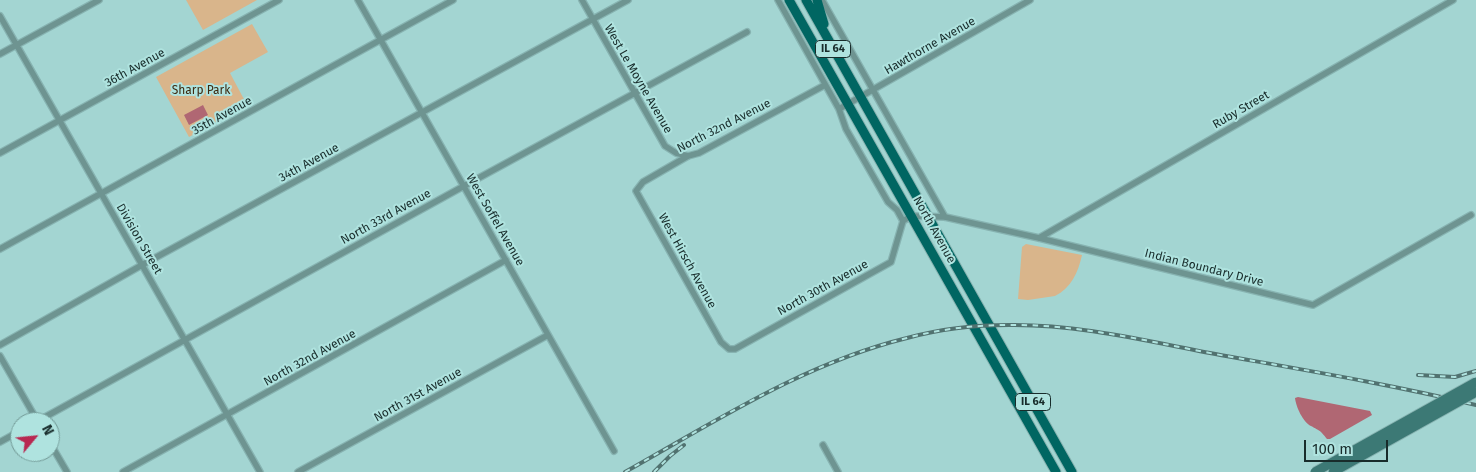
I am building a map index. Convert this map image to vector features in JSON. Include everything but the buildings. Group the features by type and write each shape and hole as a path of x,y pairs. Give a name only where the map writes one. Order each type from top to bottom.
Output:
{"main road":[{"path":"781,12 787,5 788,0"},
{"name":"North Avenue","path":"788,0 1055,470"},
{"name":"North Avenue","path":"806,0 1072,472"},
{"path":"817,0 832,46"},
{"path":"804,48 817,50"},
{"path":"1315,472 1476,382"},
{"path":"1333,472 1476,392"},
{"path":"1055,470 1065,461"}],"street":[{"path":"0,54 99,0"},
{"name":"36th Avenue","path":"0,153 280,0"},
{"name":"West Soffel Avenue","path":"358,0 614,451"},
{"name":"35th Avenue","path":"0,249 454,0"},
{"name":"West Le Moyne Avenue","path":"582,0 665,146 676,153 688,156"},
{"name":"34th Avenue","path":"0,345 628,0"},
{"name":"North Avenue","path":"778,0 781,12 839,109 846,129 888,202 897,210 903,221"},
{"name":"North Avenue","path":"822,0 944,216"},
{"name":"Hawthorne Avenue","path":"839,109 1030,0"},
{"name":"Ruby Street","path":"1039,238 1453,0"},
{"name":"Division Street","path":"0,16 260,472"},
{"name":"North 33rd Avenue","path":"55,412 747,32"},
{"name":"North 32nd Avenue","path":"636,191 643,182 688,156 699,153 825,84"},
{"name":"West Hirsch Avenue","path":"636,191 721,342"},
{"name":"Indian Boundary Drive","path":"912,216 944,216 1313,305 1471,215"},
{"path":"903,221 912,216"},
{"name":"North 30th Avenue","path":"721,342 729,349 735,349 891,262 903,221"},
{"name":"North 32nd Avenue","path":"123,472 506,260"},
{"name":"North 31st Avenue","path":"298,472 548,334"},
{"path":"0,356 31,412"},
{"path":"823,446 838,472"}],"green space":[{"path":"186,0 257,0 203,30"},
{"name":"Sharp Park","path":"252,24 268,52 230,73 247,105 189,137 156,77"},
{"path":"1026,244 1082,255 1073,279 1061,293 1055,296 1028,300 1018,299 1022,247"}],"shaded area":[{"path":"203,105 208,115 189,125 184,115"},
{"path":"1295,398 1370,411 1372,415 1327,439 1303,418 1298,410"}],"railway":[{"path":"625,472 762,395 833,362 907,338 932,332 970,327 996,325 1036,326 1118,335 1414,391 1476,405"},
{"path":"1418,375 1455,377 1476,371"},
{"path":"654,472 684,445"}]}
